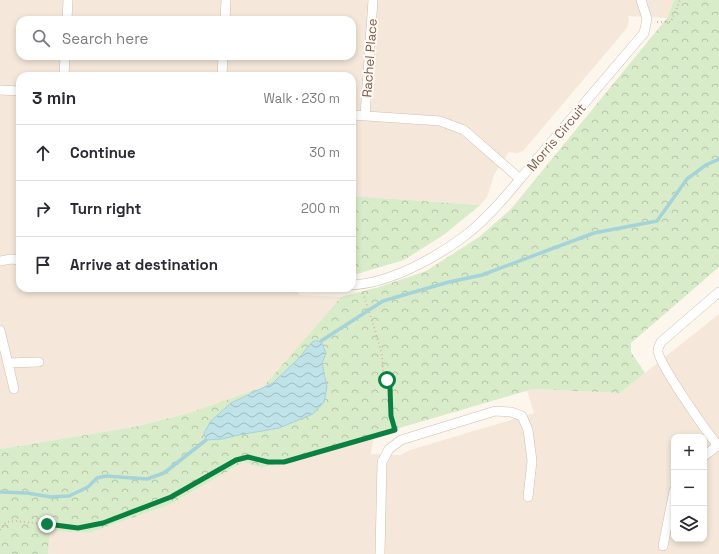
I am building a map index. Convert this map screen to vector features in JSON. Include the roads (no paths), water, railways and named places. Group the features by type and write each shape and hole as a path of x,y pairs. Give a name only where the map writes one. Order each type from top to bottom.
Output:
{"street":[{"path":"67,16 68,0"},
{"path":"225,16 226,0"},
{"name":"Rachel Place","path":"365,116 373,0"},
{"name":"Morris Circuit","path":"356,115 440,121 464,130 520,179 644,33 647,19 641,0"},
{"path":"64,72 65,60"},
{"path":"222,72 223,60"},
{"path":"0,90 16,91"},
{"path":"356,285 392,276 427,260 462,238 497,207 520,179"},
{"path":"0,261 16,260"},
{"path":"707,454 718,446 690,408 661,361 658,351 661,342 719,292"},
{"path":"0,330 14,389"},
{"path":"8,363 39,362"},
{"path":"380,554 382,462 389,449 401,440 495,411 511,412 522,416 528,430 532,461 528,497"},
{"path":"663,546 671,506"}],"water":[{"path":"313,341 321,341 326,353 322,363 327,387 324,402 313,414 279,428 222,439 206,440 204,433 211,421 231,403 273,383 298,359"}],"waterway":[{"path":"321,341 383,301 449,282 482,275 594,233 657,221 687,179 706,165 719,159"},
{"path":"0,492 27,493 51,497 69,496 88,487 97,478 106,476 147,479 164,473 206,440"}]}
